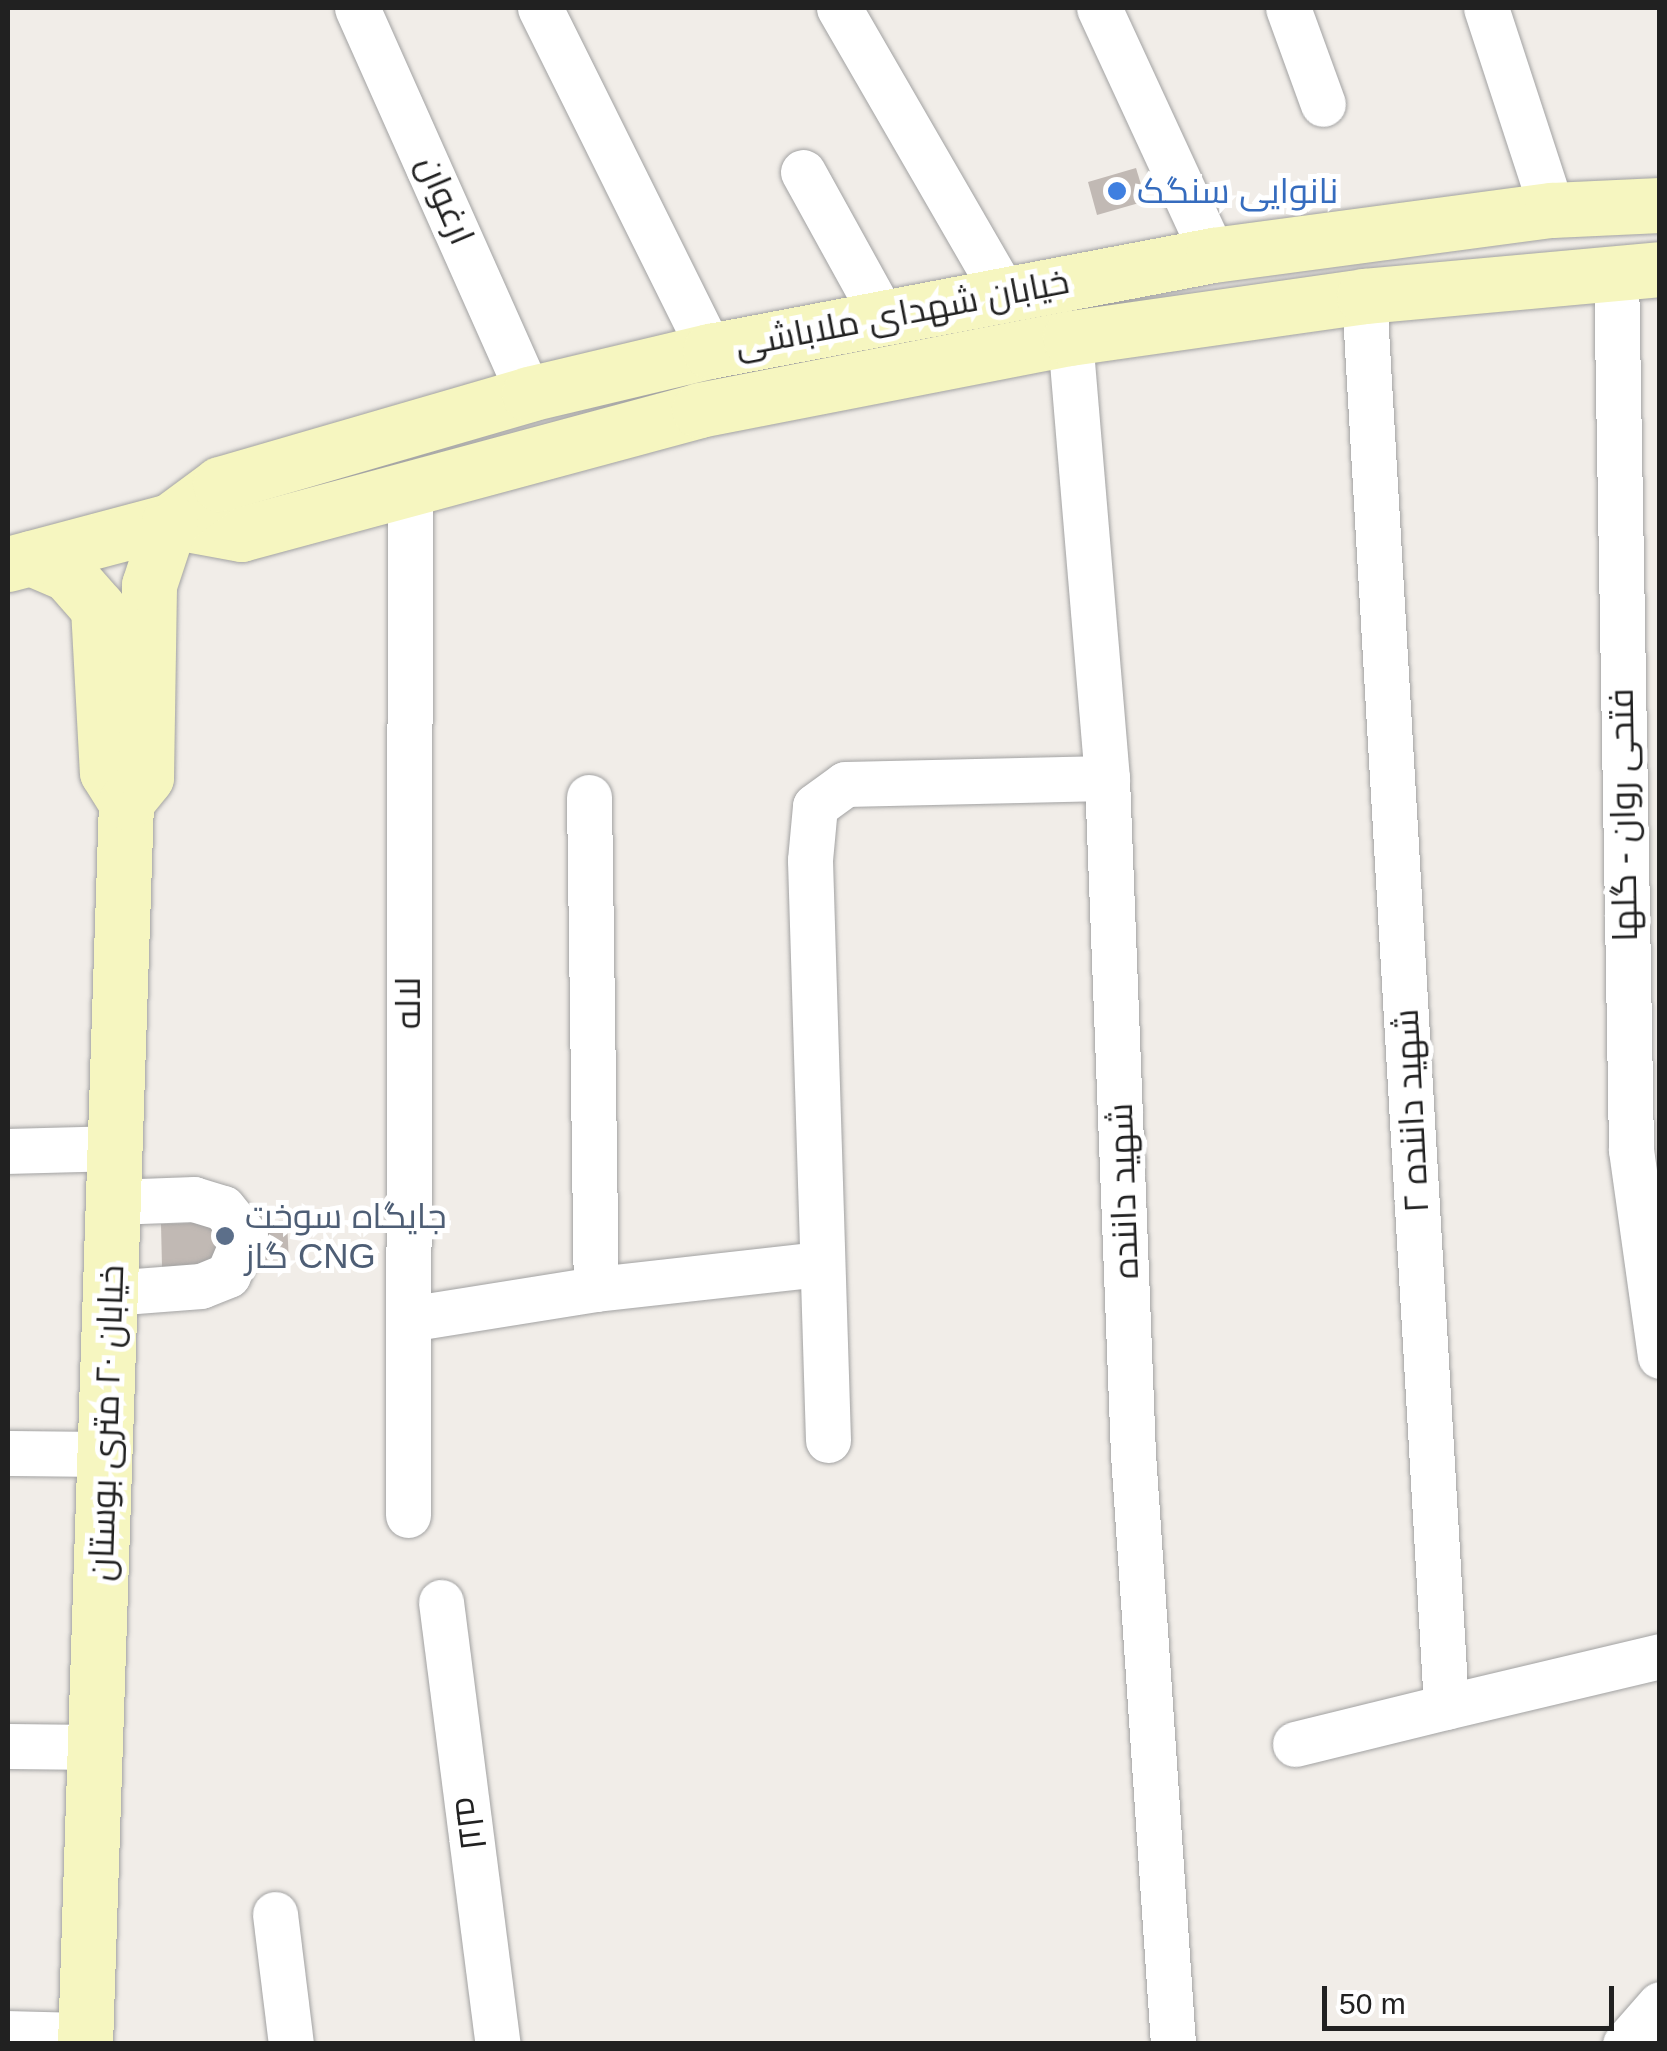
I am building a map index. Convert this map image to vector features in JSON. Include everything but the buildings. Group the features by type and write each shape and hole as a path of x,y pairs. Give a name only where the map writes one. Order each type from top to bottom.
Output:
{"main road":[{"name":"خیابان شهدای ملاباشی","path":"19,561 170,522 220,484 529,394 710,351 1002,290 1213,255 1552,210 1660,206"},
{"name":"خیابان شهدای ملاباشی","path":"170,522 240,534 410,492 698,410 1070,338 1364,296 1638,270"},
{"name":"خیابان ۲۰ متری بوستان","path":"126,802 146,777 150,585 170,522"},
{"name":"خیابان ۲۰ متری بوستان","path":"19,561 68,574 98,608 107,772 126,802 86,2039"}],"street":[{"name":"ارغوان","path":"357,8 529,394"},
{"path":"540,8 710,351"},
{"path":"839,8 1002,290"},
{"path":"1099,8 1213,255"},
{"path":"1288,8 1323,104"},
{"path":"1486,8 1552,210"},
{"path":"803,172 883,317"},
{"name":"فتحی روان - گلها","path":"1638,270 1640,798 1631,1150 1660,1356"},
{"name":"شهید داننده ۲","path":"1364,296 1446,1708"},
{"name":"شهید داننده","path":"1070,338 1107,778 1133,1454 1173,2044"},
{"name":"لاله","path":"408,1515 410,492"},
{"path":"828,1440 819,1264 810,860 816,806 844,784 1107,778"},
{"path":"589,797 596,1289"},
{"path":"8,1151 114,1148"},
{"path":"110,1292 200,1286 228,1275 242,1254 244,1235 223,1208 194,1199 113,1202"},
{"path":"408,1319 596,1289 819,1264"},
{"path":"8,1453 105,1454"},
{"name":"لاله","path":"441,1602 498,2044"},
{"path":"1295,1744 1660,1656"},
{"path":"8,1746 95,1747"},
{"path":"275,1914 291,2044"},
{"path":"1625,2044 1660,2004"},
{"path":"8,2032 86,2039"}],"place":[{"name":"نانوایی سنگک","path":"1117,191"},
{"name":"جایگاه سوخت گاز CNG","path":"225,1236"}]}
